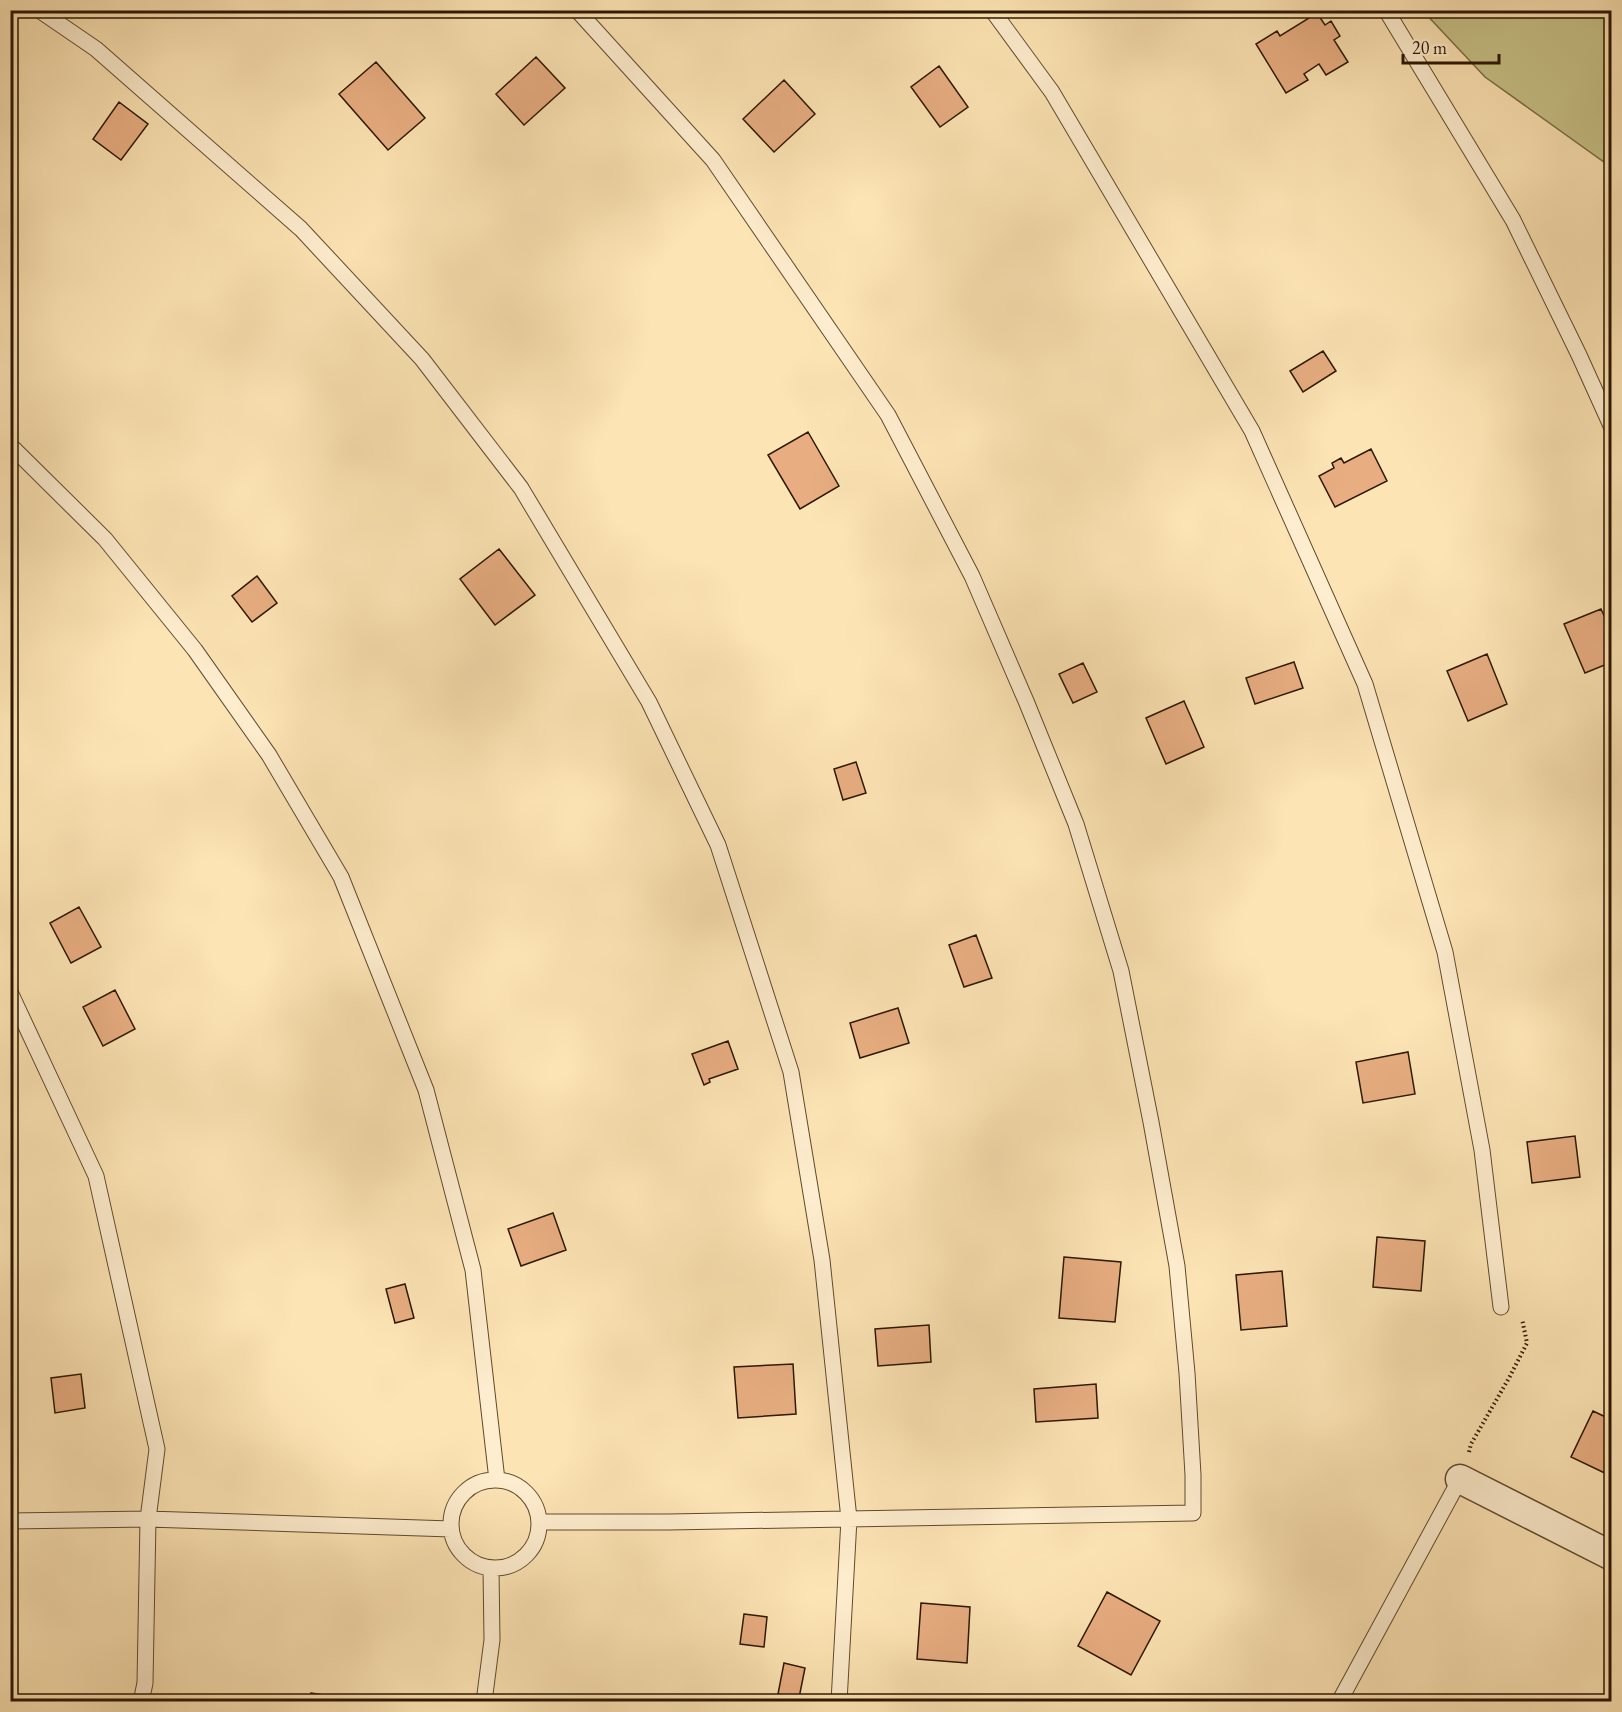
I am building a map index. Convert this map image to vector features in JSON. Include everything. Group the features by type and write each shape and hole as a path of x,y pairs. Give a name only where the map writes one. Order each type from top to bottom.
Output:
{"street":[{"path":"1460,1479 1611,1556"}],"lane":[{"path":"39,10 96,49 301,229 422,359 521,488 649,702 718,845 791,1072 822,1260 849,1519 839,1701"},
{"path":"539,1522 1193,1513 1187,1372 1176,1266 1151,1122 1121,971 1076,824 1026,701 972,576 888,415 713,160 577,10"},
{"path":"992,10 1052,92 1252,431 1365,684 1445,952 1482,1150 1501,1307"},
{"path":"1386,10 1513,220 1579,355 1611,429"},
{"path":"10,445 105,539 195,650 269,754 341,877 426,1090 470,1259 497,1480"},
{"path":"10,992 96,1176 157,1449 148,1519 145,1683 141,1701"},
{"path":"1339,1701 1460,1479"},
{"path":"497,1480 513,1484 526,1493 536,1506 539,1522 536,1540 526,1556 510,1566 491,1569 469,1560 460,1551 451,1529 455,1504 473,1486 484,1481 497,1480"},
{"path":"10,1521 148,1519 451,1529"},
{"path":"484,1701 492,1640 491,1569"}],"path":[{"path":"1460,1479 1471,1444 1527,1343 1521,1311 1501,1307"}],"shaded area":[{"path":"1423,11 1611,11 1611,167 1485,77"}],"building":[{"path":"1317,13 1325,25 1331,21 1340,36 1334,40 1348,62 1326,75 1319,64 1304,74 1308,80 1286,93 1256,44 1277,31 1280,36"},
{"path":"536,57 565,88 524,125 496,94"},
{"path":"376,62 425,118 388,150 339,94"},
{"path":"939,66 968,107 940,127 911,87"},
{"path":"784,80 815,114 774,152 743,119"},
{"path":"119,102 148,124 121,160 93,139"},
{"path":"1323,351 1336,371 1303,392 1290,371"},
{"path":"808,432 839,486 800,509 768,455"},
{"path":"1371,449 1387,481 1335,507 1319,476 1334,468 1332,463 1341,458 1344,463"},
{"path":"499,549 535,595 495,625 460,579"},
{"path":"257,576 277,603 252,622 232,596"},
{"path":"1601,609 1612,633 1612,662 1585,673 1564,624"},
{"path":"1487,654 1507,704 1468,721 1447,671"},
{"path":"1294,662 1303,688 1255,704 1246,678"},
{"path":"1083,663 1097,692 1073,703 1059,674"},
{"path":"1184,701 1204,747 1166,764 1146,718"},
{"path":"856,762 866,793 843,800 834,769"},
{"path":"79,907 101,947 71,963 50,923"},
{"path":"976,935 992,978 964,987 949,945"},
{"path":"115,990 135,1029 103,1046 83,1007"},
{"path":"898,1008 909,1043 860,1058 850,1023"},
{"path":"728,1041 738,1069 709,1079 710,1082 704,1085 692,1054"},
{"path":"1408,1052 1415,1094 1363,1103 1356,1062"},
{"path":"1575,1136 1580,1177 1532,1183 1527,1142"},
{"path":"553,1213 566,1250 521,1266 508,1229"},
{"path":"1377,1237 1425,1241 1421,1291 1373,1287"},
{"path":"1064,1257 1121,1262 1115,1322 1059,1318"},
{"path":"1282,1271 1287,1326 1241,1330 1236,1275"},
{"path":"405,1284 414,1318 395,1323 386,1289"},
{"path":"929,1325 931,1362 878,1366 875,1329"},
{"path":"793,1364 796,1414 738,1418 734,1367"},
{"path":"81,1374 85,1408 55,1413 51,1378"},
{"path":"1096,1384 1098,1418 1036,1422 1034,1389"},
{"path":"1593,1411 1612,1420 1611,1476 1571,1457"},
{"path":"1107,1592 1160,1621 1131,1675 1078,1646"},
{"path":"921,1603 970,1607 967,1663 917,1659"},
{"path":"744,1614 767,1617 764,1647 740,1644"},
{"path":"784,1663 805,1668 799,1698 778,1694"},
{"path":"311,1693 348,1699 348,1702 310,1702"}]}
